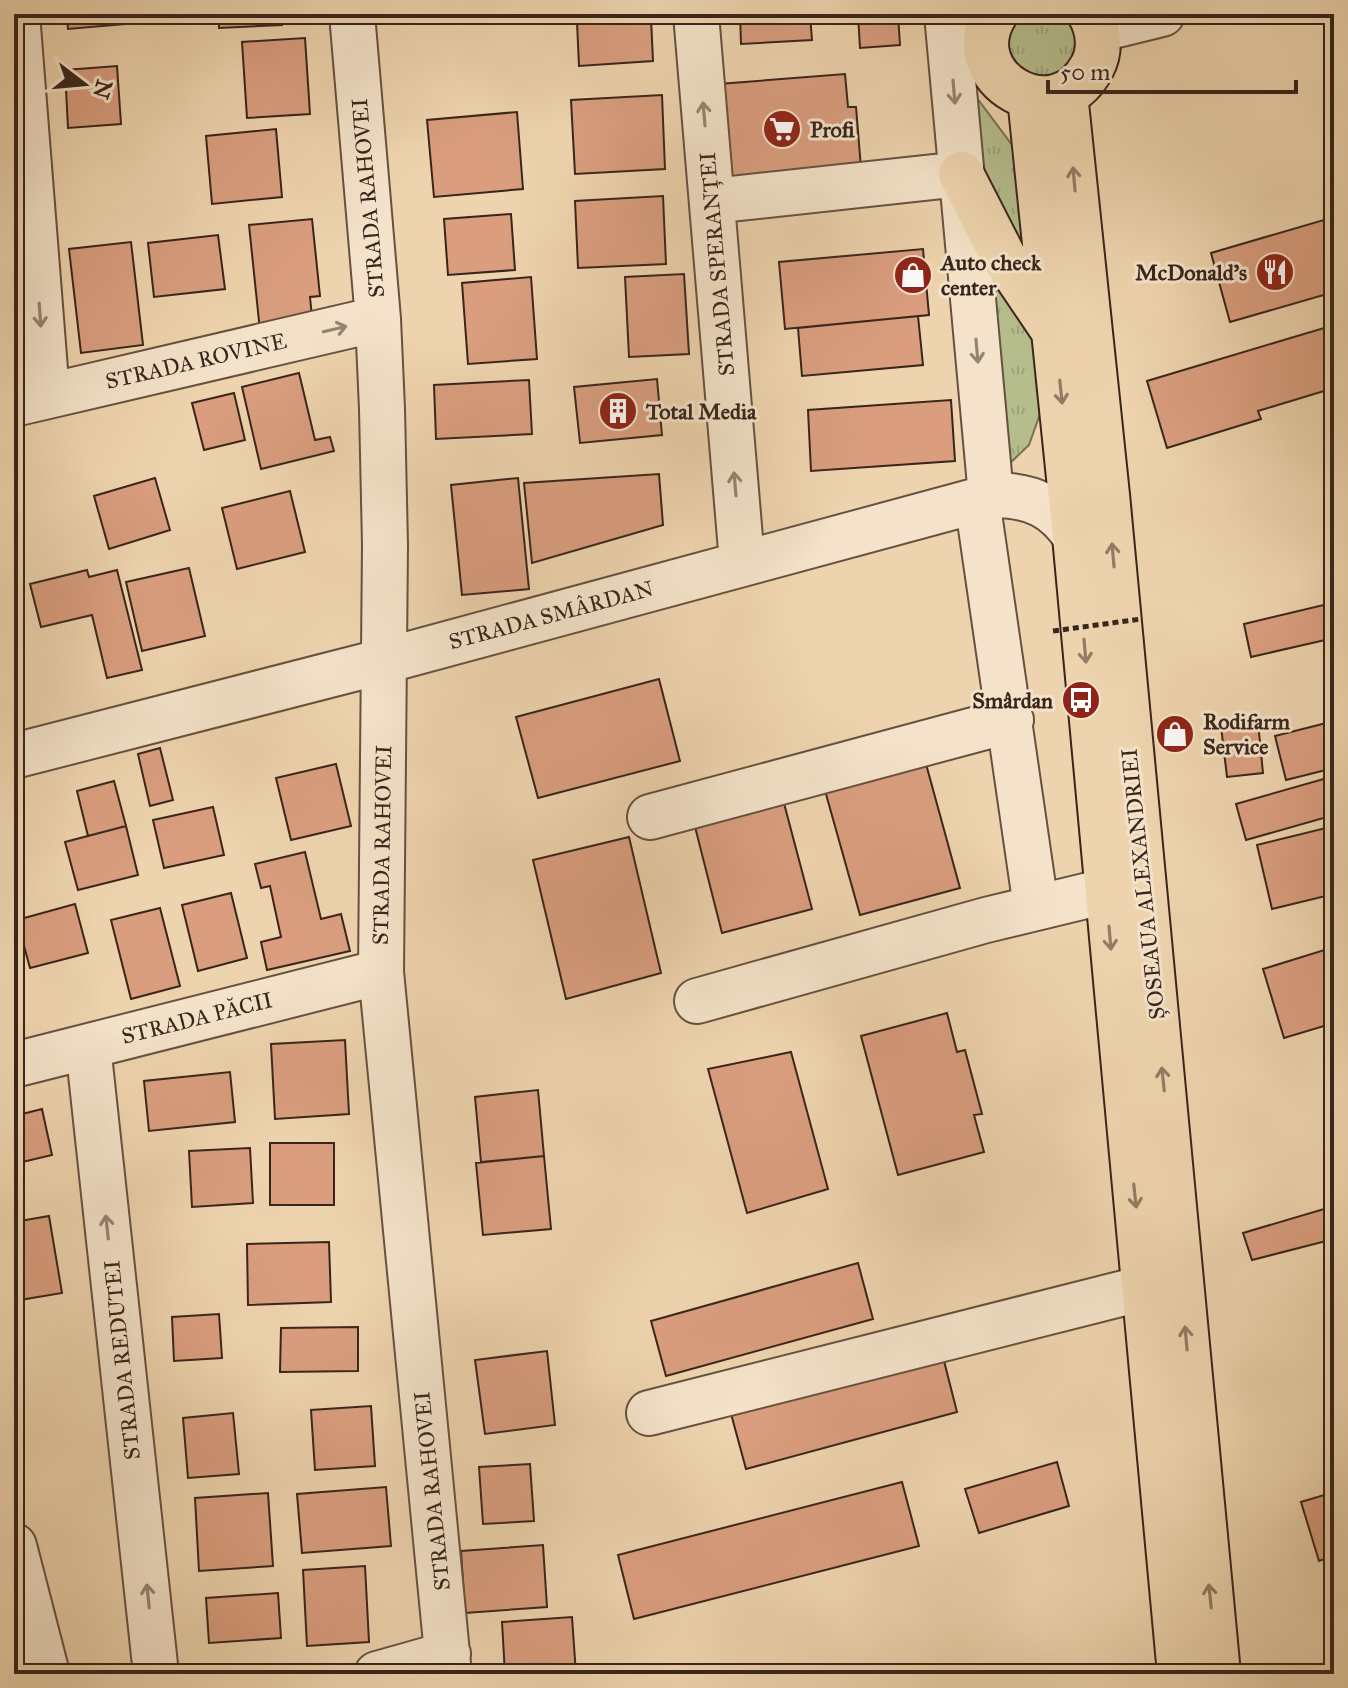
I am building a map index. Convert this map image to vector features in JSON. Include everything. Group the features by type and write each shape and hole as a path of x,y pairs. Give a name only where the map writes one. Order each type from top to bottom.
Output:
{"main road":[{"path":"995,14 987,35 990,64 1007,87 1048,96 1086,77 1094,63 1093,22"},
{"name":"ȘOSEAUA ALEXANDRIEI","path":"1048,96 1054,331 1180,1674"},
{"name":"ȘOSEAUA ALEXANDRIEI","path":"1048,96 1107,495 1218,1674"},
{"path":"961,174 1003,256 1054,331"}],"street":[{"path":"17,14 30,400"},
{"name":"STRADA RAHOVEI","path":"352,14 378,319 384,661 381,972 448,1664"},
{"name":"STRADA SPERANȚEI","path":"696,14 742,562"},
{"path":"947,14 988,497 1011,720 1036,907"},
{"path":"1093,22 1162,14"},
{"path":"712,201 961,174"},
{"name":"STRADA ROVINE","path":"30,400 378,319"},
{"name":"STRADA SMÂRDAN","path":"14,756 384,661 988,497 1039,502 1054,510 1075,536"},
{"path":"650,817 1011,720"},
{"path":"697,1001 1036,907 1106,891"},
{"name":"STRADA PĂCII","path":"14,1065 381,972"},
{"name":"STRADA REDUTEI","path":"88,1046 156,1674"},
{"path":"649,1413 1144,1288"},
{"path":"14,1546 47,1674"},
{"path":"377,1674 448,1664"}],"path":[{"path":"1053,631 1141,619"}],"green space":[{"path":"1017,14 1068,14 1076,25 1076,62 1045,82 1012,67 1005,31"},
{"path":"971,90 1015,149 1041,411 1029,445 1007,466"}],"building":[{"path":"67,14 136,14 136,23 68,29"},
{"path":"219,14 281,14 282,25 219,28"},
{"path":"740,14 810,14 812,40 741,44"},
{"path":"858,14 898,14 900,45 860,48"},
{"path":"651,18 653,61 579,66 577,22"},
{"path":"305,38 310,114 247,118 242,42"},
{"path":"117,66 121,124 68,128 65,70"},
{"path":"845,74 848,107 856,107 862,180 727,185 719,84"},
{"path":"662,95 665,169 575,174 571,100"},
{"path":"517,112 523,189 434,197 427,120"},
{"path":"276,129 282,197 212,204 206,136"},
{"path":"663,196 666,264 578,268 575,201"},
{"path":"511,214 515,270 448,275 444,219"},
{"name":"McDonald's","path":"1334,217 1334,292 1230,322 1211,253"},
{"path":"312,219 320,296 310,297 312,317 260,331 249,225"},
{"path":"218,235 225,289 154,297 148,243"},
{"path":"131,242 143,345 81,353 69,249"},
{"path":"923,249 929,315 785,329 779,262"},
{"path":"684,274 689,354 629,357 625,277"},
{"path":"531,277 537,359 468,364 462,283"},
{"path":"918,316 923,365 802,376 798,328"},
{"path":"1334,325 1334,388 1258,411 1261,419 1167,448 1147,381"},
{"path":"299,373 315,440 330,437 334,451 261,469 242,387"},
{"name":"Total Media","path":"657,379 662,435 580,443 574,387"},
{"path":"529,380 532,434 436,439 434,385"},
{"path":"234,393 245,440 204,450 192,403"},
{"path":"951,400 955,461 811,471 808,410"},
{"path":"659,474 663,525 532,563 524,483"},
{"path":"155,478 170,530 109,549 94,496"},
{"path":"518,478 529,589 462,595 451,485"},
{"path":"290,491 305,552 237,569 222,508"},
{"path":"189,568 205,636 142,651 126,582"},
{"path":"87,570 89,577 117,570 142,670 107,678 92,615 41,627 30,584"},
{"path":"1332,603 1334,638 1251,657 1244,624"},
{"path":"659,679 680,761 538,798 516,717"},
{"path":"1334,721 1334,768 1286,780 1275,736"},
{"path":"1258,722 1263,773 1227,777 1221,726"},
{"path":"160,748 173,800 150,806 138,754"},
{"path":"923,753 960,888 860,915 822,780"},
{"path":"336,764 351,826 291,840 276,778"},
{"path":"1334,776 1334,815 1246,840 1236,804"},
{"path":"114,781 126,826 88,836 77,791"},
{"path":"781,792 812,909 722,933 692,815"},
{"path":"213,807 224,855 164,868 153,820"},
{"path":"126,826 138,875 78,890 65,842"},
{"path":"1334,826 1334,894 1272,909 1257,845"},
{"path":"14,827 22,863 14,865"},
{"path":"629,837 661,973 566,999 533,860"},
{"path":"305,852 321,919 341,914 350,951 267,970 261,942 281,937 270,886 261,888 255,864"},
{"path":"231,893 247,958 198,971 182,905"},
{"path":"75,904 88,953 30,968 17,920"},
{"path":"160,908 180,986 131,999 111,920"},
{"path":"1334,947 1334,1023 1284,1038 1263,969"},
{"path":"947,1013 957,1052 965,1050 982,1114 974,1115 984,1152 898,1175 861,1036"},
{"path":"345,1040 349,1114 275,1119 271,1044"},
{"path":"791,1052 828,1189 747,1213 708,1069"},
{"path":"230,1072 235,1122 149,1131 144,1081"},
{"path":"538,1090 544,1156 481,1162 475,1097"},
{"path":"42,1109 52,1155 14,1164 14,1116"},
{"path":"270,1143 334,1143 334,1205 270,1205"},
{"path":"250,1148 253,1203 192,1207 189,1151"},
{"path":"544,1156 551,1229 483,1235 476,1163"},
{"path":"1334,1206 1334,1239 1252,1260 1243,1233"},
{"path":"49,1216 62,1293 14,1301 14,1222"},
{"path":"329,1242 331,1302 248,1305 247,1244"},
{"path":"858,1263 873,1319 666,1376 651,1321"},
{"path":"219,1314 222,1358 174,1361 172,1317"},
{"path":"358,1327 358,1371 280,1372 281,1328"},
{"path":"547,1351 555,1425 485,1434 475,1360"},
{"path":"942,1353 957,1412 746,1469 730,1410"},
{"path":"371,1406 375,1466 315,1470 311,1410"},
{"path":"233,1413 239,1474 188,1478 183,1418"},
{"path":"1057,1462 1069,1506 979,1533 965,1489"},
{"path":"530,1464 534,1521 483,1524 479,1467"},
{"path":"902,1482 919,1546 634,1619 618,1555"},
{"path":"386,1487 391,1546 302,1553 297,1494"},
{"path":"1334,1492 1334,1556 1319,1561 1301,1502"},
{"path":"268,1493 273,1566 199,1571 195,1498"},
{"path":"543,1545 547,1607 465,1613 461,1551"},
{"path":"365,1566 369,1642 307,1646 303,1570"},
{"path":"278,1593 281,1638 209,1643 206,1598"},
{"path":"572,1617 576,1674 505,1674 502,1622"}],"place":[{"name":"Profi","path":"782,129"},
{"name":"McDonald's","path":"1275,272"},
{"name":"Auto check center","path":"913,275"},
{"name":"Total Media","path":"618,411"},
{"name":"Smârdan","path":"1081,700"},
{"name":"Rodifarm Service","path":"1175,734"}]}
